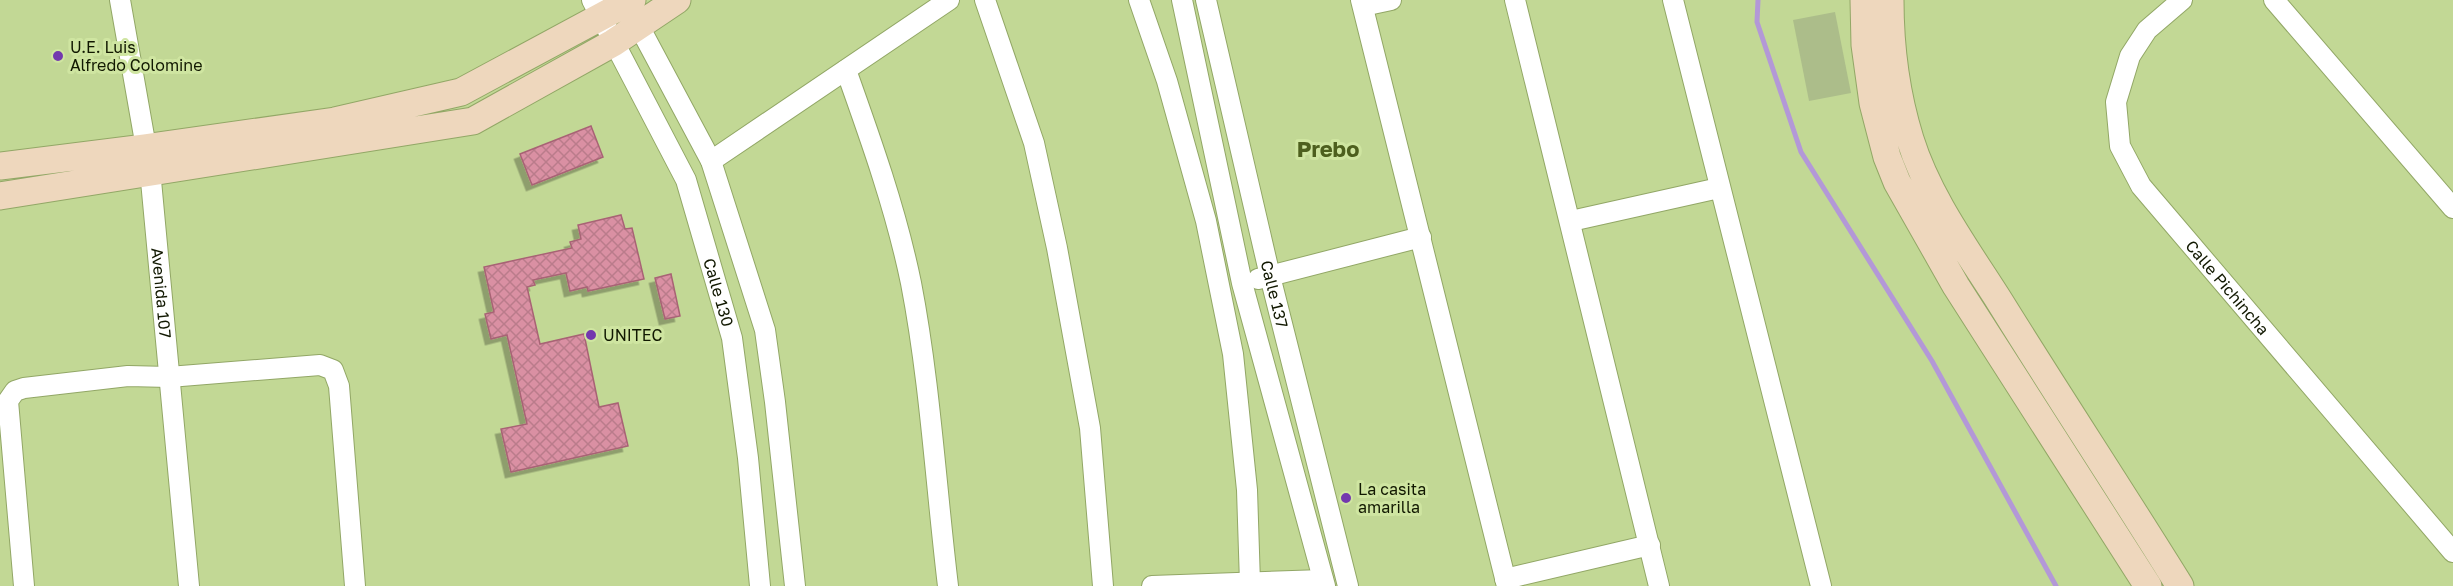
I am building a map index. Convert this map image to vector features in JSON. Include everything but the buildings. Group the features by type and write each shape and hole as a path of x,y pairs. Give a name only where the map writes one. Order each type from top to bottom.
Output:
{"street":[{"name":"Avenida 107","path":"120,0 148,159 189,586"},
{"path":"0,196 58,188 148,159 335,121 461,92 596,9 630,8 677,0"},
{"path":"711,161 949,0"},
{"path":"985,0 1034,143 1057,248 1090,428 1103,586"},
{"path":"1138,0 1167,81 1206,221 1230,342 1247,490 1250,583"},
{"path":"1152,586 1324,583 1242,283 1182,0"},
{"name":"Calle 137","path":"1206,0 1270,276 1348,586"},
{"path":"1390,0 1362,3 1506,583 1650,545"},
{"path":"1515,0 1571,220 1659,586"},
{"path":"1673,0 1821,586"},
{"path":"1864,0 1865,45 1873,103 1887,157 1897,182 1956,286 2148,586"},
{"path":"1890,0 1890,35 1897,82 1910,139 1924,176 1961,241 2180,586"},
{"name":"Calle Pichincha","path":"2182,0 2147,30 2130,57 2116,102 2120,146 2141,186 2453,552"},
{"path":"2274,0 2453,208"},
{"path":"0,166 148,159 473,121 613,43 630,8"},
{"name":"Calle 130","path":"630,8 711,161 765,330 776,402 795,586"},
{"name":"Calle 130","path":"596,9 686,180 732,338 748,458 760,586"},
{"path":"846,70 885,180 910,284 924,377 948,586"},
{"path":"1571,220 1719,188"},
{"path":"1242,283 1421,237"},
{"path":"24,586 8,401 15,392 24,388 128,376 169,377 320,365 333,370 339,386 355,586"}],"green space":[{"path":"1835,12 1851,93 1809,101 1793,20"}],"waterway":[{"path":"1758,0 1757,22 1801,152 1932,361 2056,586"}],"place":[{"name":"U.E. Luis Alfredo Colomine","path":"58,56"},
{"name":"UNITEC","path":"591,335"},
{"name":"La casita amarilla","path":"1346,498"}],"district":[{"name":"Prebo","path":"1328,148"}]}
